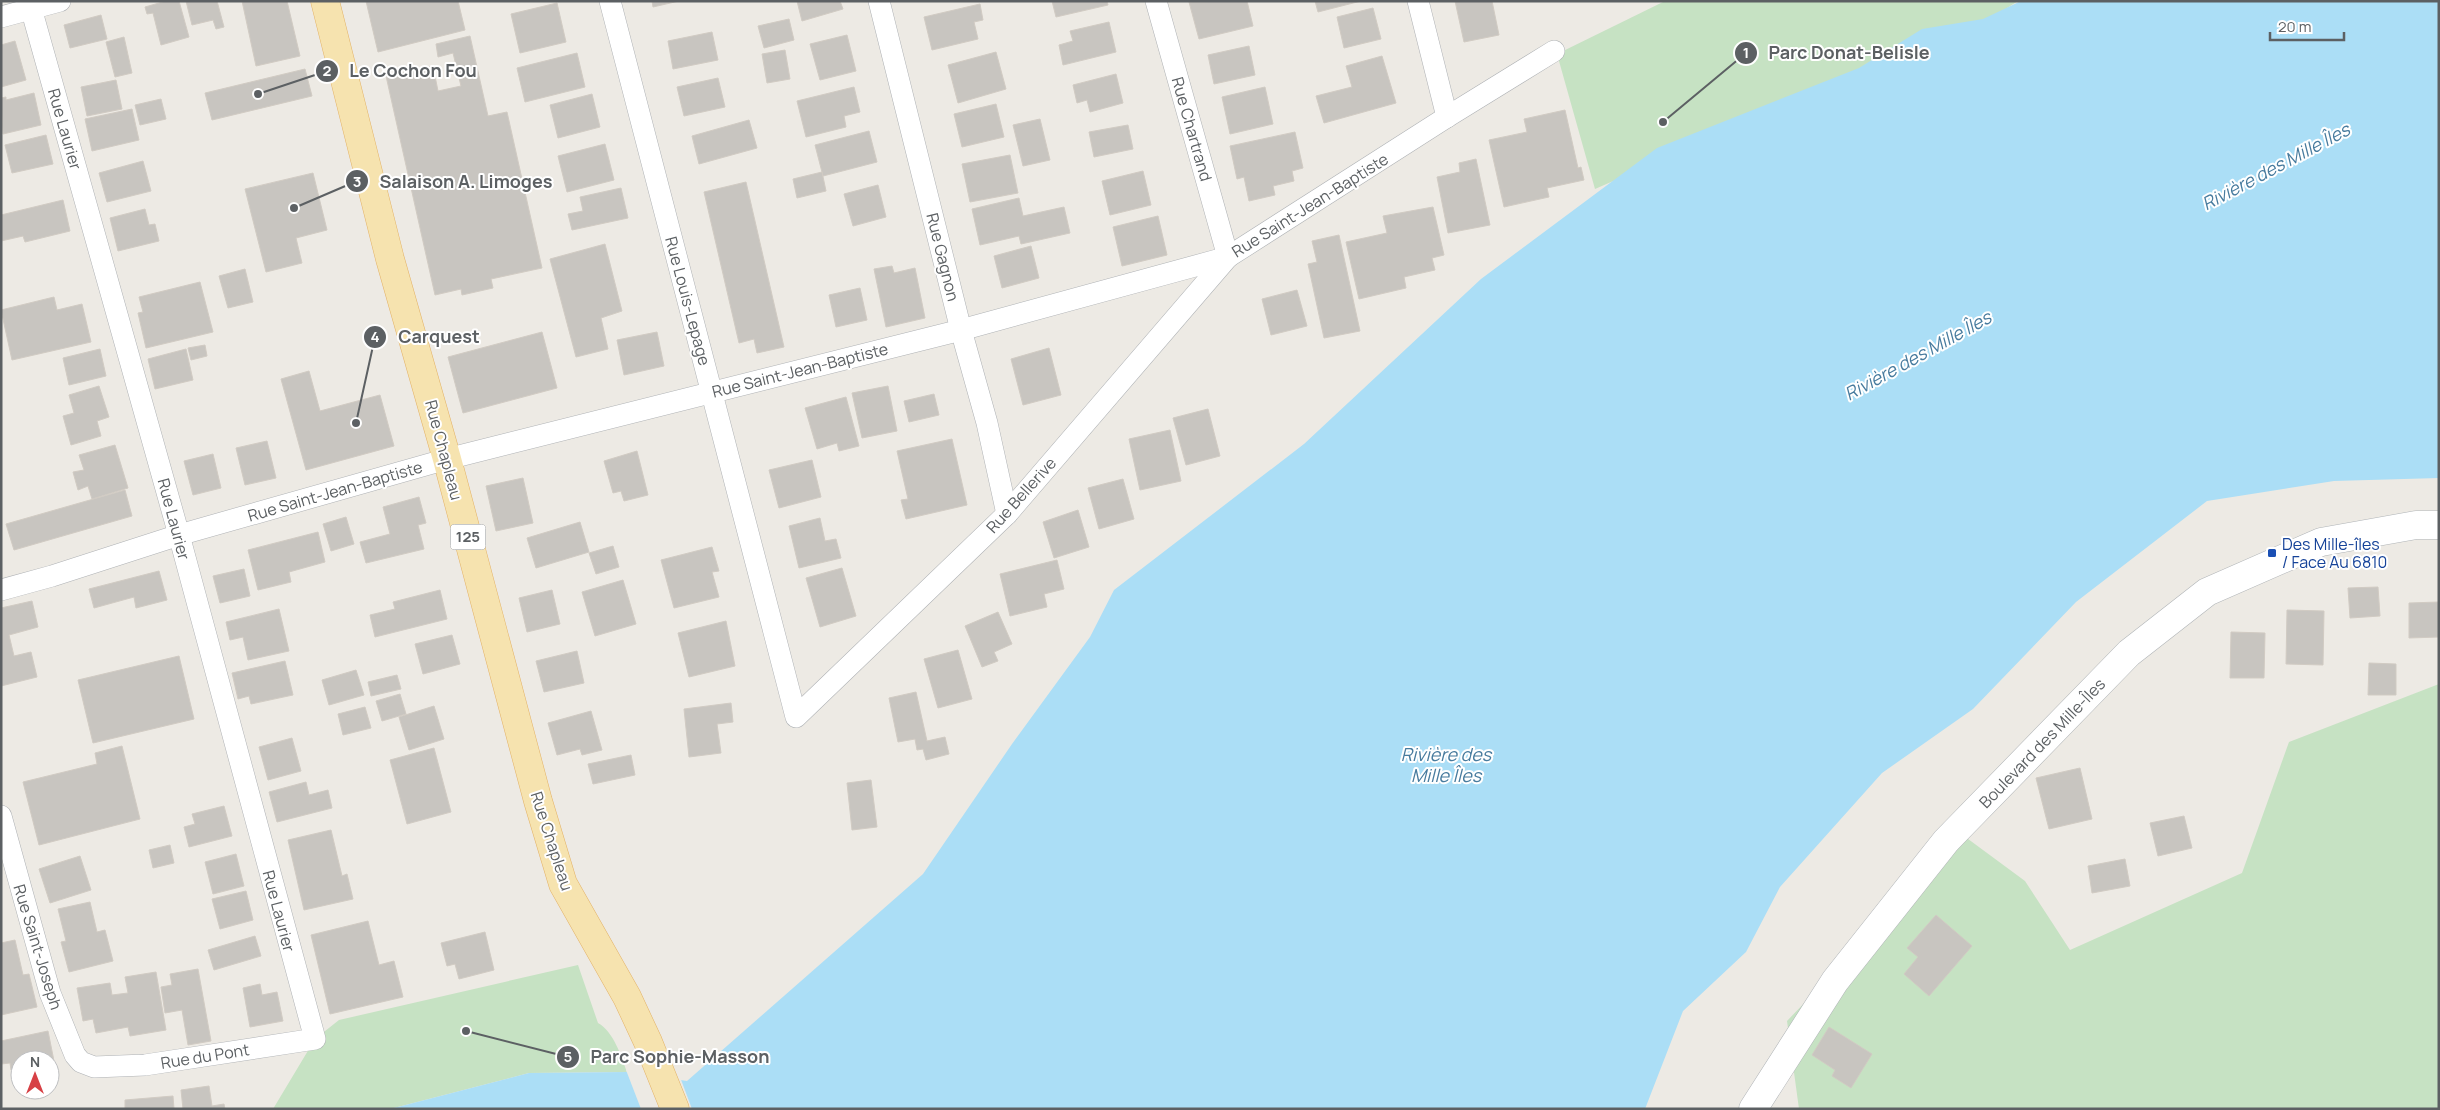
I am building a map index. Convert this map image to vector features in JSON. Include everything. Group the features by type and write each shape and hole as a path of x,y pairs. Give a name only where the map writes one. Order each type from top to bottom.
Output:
{"main road":[{"name":"Rue Chapleau","path":"325,1 390,259 447,459 538,801 563,884 620,983 654,1056 675,1109"}],"street":[{"path":"1,17 30,5 60,1"},
{"name":"Rue Louis-Lepage","path":"610,1 796,717"},
{"name":"Rue Gagnon","path":"879,1 961,330 987,423 1006,514"},
{"name":"Rue Chartrand","path":"1156,1 1228,257"},
{"path":"1418,1 1447,117"},
{"name":"Rue Laurier","path":"30,5 179,536 315,1039"},
{"name":"Rue Saint-Jean-Baptiste","path":"1,590 179,536 447,459 961,330 1228,257 1554,51"},
{"name":"Rue Bellerive","path":"796,717 1006,514 1228,257"},
{"name":"Boulevard des Mille-Îles","path":"1753,1109 1835,981 1946,841 2129,653 2207,592 2321,542 2416,525 2439,525"},
{"name":"Rue Saint-Joseph","path":"1,816 50,993 75,1055 81,1062 94,1067"},
{"name":"Rue du Pont","path":"94,1067 145,1065 315,1039"}],"green space":[{"path":"1665,1 2018,1 2001,12 1595,189 1557,54"},
{"path":"2439,684 2439,1109 1799,1109 1787,1021 1964,836 2025,881 2070,950 2242,873 2289,742"},
{"path":"578,965 598,1023 613,1038 627,1072 529,1073 390,1109 273,1109 315,1039 339,1020"}],"water":[{"name":"Rivière des Mille Îles","path":"2021,1 2439,1 2439,478 2334,481 2207,501 2076,602 1973,709 1882,773 1780,887 1746,952 1683,1011 1645,1109 390,1109 529,1073 627,1072 687,1081 923,874 1012,744 1090,637 1114,590 1304,444 1481,279 1657,148 1859,68 1922,29 1983,19"}],"pier":[{"path":"626,1070 680,1077 692,1109 641,1109"}],"building":[{"path":"166,1 179,1 189,37 161,45 153,13 147,14 145,7"},
{"path":"186,1 217,1 224,27 216,29 213,20 192,25"},
{"path":"242,1 287,1 300,56 256,66"},
{"path":"366,1 458,1 465,30 378,52"},
{"path":"652,1 679,1 653,7"},
{"path":"797,1 840,1 843,9 802,21"},
{"path":"1052,1 1107,1 1108,5 1056,17"},
{"path":"1247,1 1253,26 1199,39 1189,2"},
{"path":"1315,1 1361,1 1318,12"},
{"path":"1455,1 1492,1 1499,35 1464,42"},
{"path":"557,3 566,42 520,53 511,14"},
{"path":"980,4 983,20 974,22 978,39 932,50 924,17"},
{"path":"1373,8 1381,39 1344,48 1337,17"},
{"path":"101,15 107,39 70,48 64,25"},
{"path":"789,19 794,40 764,48 758,26"},
{"path":"1109,22 1116,52 1063,65 1059,45 1073,41 1070,31"},
{"path":"712,32 718,60 673,69 668,41"},
{"path":"847,35 856,71 820,80 810,44"},
{"path":"470,36 488,116 507,112 542,268 491,279 493,288 462,295 461,289 435,295 386,76 433,66 438,91 461,86 453,53 438,57 436,44"},
{"path":"124,37 132,73 115,77 106,42"},
{"path":"15,41 26,80 1,87 1,45"},
{"path":"1249,46 1255,75 1214,84 1208,55"},
{"path":"785,50 790,79 767,83 762,54"},
{"path":"996,52 1006,89 958,103 948,65"},
{"path":"577,53 585,87 525,102 517,68"},
{"path":"1382,56 1396,103 1324,123 1316,96 1352,87 1346,66"},
{"path":"305,69 312,96 212,120 205,93"},
{"path":"1116,74 1123,103 1090,112 1087,100 1077,103 1073,85"},
{"path":"718,78 725,107 684,116 677,87"},
{"path":"116,80 122,109 87,116 81,87"},
{"path":"854,87 860,112 844,116 846,127 806,137 797,101"},
{"path":"1265,87 1273,124 1230,134 1222,97"},
{"path":"34,93 41,125 3,134 1,98 6,97 6,100"},
{"path":"592,94 600,127 558,138 550,105"},
{"path":"161,99 166,119 140,125 135,105"},
{"path":"996,104 1004,137 962,147 954,114"},
{"path":"132,109 139,140 92,151 85,119"},
{"path":"1565,110 1578,168 1581,167 1584,180 1547,188 1549,197 1504,207 1489,140 1527,132 1524,119"},
{"path":"1040,119 1050,160 1023,166 1013,125"},
{"path":"749,120 757,148 699,164 692,136"},
{"path":"1128,125 1133,149 1094,157 1089,132"},
{"path":"869,131 877,162 823,176 815,145"},
{"path":"1295,132 1303,168 1292,171 1294,181 1273,186 1275,195 1249,201 1244,177 1237,179 1230,146"},
{"path":"46,135 53,164 12,173 5,145"},
{"path":"605,144 614,180 567,192 558,156"},
{"path":"1010,155 1018,193 970,202 962,164"},
{"path":"1476,159 1490,225 1448,233 1437,177 1460,172 1459,163"},
{"path":"143,161 151,191 107,202 99,173"},
{"path":"1143,171 1151,205 1110,215 1102,181"},
{"path":"822,172 826,191 797,198 793,179"},
{"path":"313,173 327,230 296,238 302,263 266,272 245,189"},
{"path":"746,182 784,347 757,353 754,339 739,343 704,192"},
{"path":"878,185 886,217 853,226 844,194"},
{"path":"621,188 628,218 572,230 568,214 583,211 580,197"},
{"path":"1019,198 1023,216 1064,207 1070,233 1021,244 1019,236 980,245 972,209"},
{"path":"63,200 70,231 25,242 23,236 1,241 1,215"},
{"path":"1433,207 1444,255 1432,258 1435,270 1404,277 1406,288 1359,299 1346,242 1387,233 1383,216"},
{"path":"145,209 149,225 155,224 159,241 118,251 110,218"},
{"path":"1158,216 1167,255 1122,266 1113,227"},
{"path":"1339,235 1360,331 1324,338 1308,264 1317,262 1312,241"},
{"path":"605,244 622,311 601,318 608,349 576,357 550,259"},
{"path":"1031,246 1039,278 1002,288 994,256"},
{"path":"892,266 894,273 915,268 925,318 886,327 874,269"},
{"path":"245,269 253,302 228,308 219,276"},
{"path":"200,282 213,332 146,348 138,313 143,312 139,297"},
{"path":"860,288 867,320 836,327 829,295"},
{"path":"1297,290 1307,326 1271,335 1262,299"},
{"path":"54,297 57,310 82,304 91,342 12,360 1,310"},
{"path":"542,332 557,388 463,413 448,357"},
{"path":"657,332 664,366 624,375 617,340"},
{"path":"205,345 207,356 191,360 188,348"},
{"path":"1049,348 1061,395 1023,405 1011,359"},
{"path":"100,349 106,376 69,385 63,358"},
{"path":"186,349 193,380 155,389 148,359"},
{"path":"309,371 320,411 380,395 394,446 306,470 281,379"},
{"path":"99,386 109,417 97,421 101,436 71,445 63,416 74,413 69,395"},
{"path":"888,386 897,431 862,438 852,393"},
{"path":"934,394 939,415 909,422 904,401"},
{"path":"846,397 859,446 839,451 837,443 817,449 805,408"},
{"path":"1208,409 1220,456 1186,465 1173,418"},
{"path":"1170,430 1181,481 1140,490 1129,439"},
{"path":"952,439 967,505 906,519 901,500 908,499 897,451"},
{"path":"267,441 276,478 245,485 236,448"},
{"path":"115,445 128,488 92,499 88,486 78,490 73,472 84,470 79,455"},
{"path":"637,451 648,495 624,501 621,491 613,493 604,461"},
{"path":"213,454 221,488 193,495 184,461"},
{"path":"812,460 821,497 779,508 769,470"},
{"path":"523,478 533,523 496,531 486,486"},
{"path":"1123,479 1134,519 1099,529 1088,488"},
{"path":"125,490 132,516 14,550 6,524"},
{"path":"419,497 426,523 418,525 424,549 366,563 360,542 390,534 383,507"},
{"path":"1078,510 1089,547 1054,558 1043,522"},
{"path":"346,517 354,544 331,551 323,524"},
{"path":"820,518 825,541 836,539 841,558 799,568 789,526"},
{"path":"580,522 589,552 536,568 527,538"},
{"path":"318,532 325,562 289,572 291,582 258,590 248,550"},
{"path":"613,546 619,567 596,574 589,553"},
{"path":"712,547 719,571 712,572 719,597 674,608 661,560"},
{"path":"1057,560 1064,589 1044,594 1047,607 1010,616 1000,574"},
{"path":"842,568 856,616 820,627 806,578"},
{"path":"244,569 250,596 220,603 213,576"},
{"path":"159,571 167,600 136,608 134,597 94,608 89,589"},
{"path":"623,580 636,624 595,636 582,592"},
{"path":"2378,587 2380,616 2350,618 2348,588"},
{"path":"440,590 447,619 375,637 370,615 395,609 393,602"},
{"path":"552,590 560,624 527,632 519,598"},
{"path":"32,601 38,627 9,635 14,656 31,652 37,677 1,686 1,608"},
{"path":"2439,602 2439,637 2409,638 2409,603"},
{"path":"279,609 289,651 248,660 243,637 230,640 226,622"},
{"path":"2287,610 2324,611 2323,665 2286,664"},
{"path":"998,612 1012,644 994,652 998,661 982,667 965,626"},
{"path":"726,621 735,666 689,677 678,633"},
{"path":"2231,632 2265,633 2264,678 2230,678"},
{"path":"452,635 460,664 423,674 415,644"},
{"path":"958,650 972,699 938,708 924,659"},
{"path":"577,651 584,683 544,692 536,661"},
{"path":"179,656 194,719 93,743 78,680"},
{"path":"285,661 293,695 251,704 249,696 238,699 232,673"},
{"path":"2369,663 2396,664 2396,695 2368,695"},
{"path":"356,670 364,695 329,705 322,680"},
{"path":"397,675 401,689 371,696 368,682"},
{"path":"916,692 927,741 945,737 949,754 926,760 923,749 917,750 915,739 898,742 889,698"},
{"path":"400,694 406,714 382,721 376,701"},
{"path":"731,703 733,722 717,724 721,753 689,757 684,709"},
{"path":"434,706 444,739 409,750 399,717"},
{"path":"365,707 371,728 343,735 338,714"},
{"path":"591,711 602,750 582,755 580,749 557,755 548,723"},
{"path":"292,738 301,771 268,780 259,747"},
{"path":"122,746 140,819 39,845 23,782 97,764 95,753"},
{"path":"434,748 451,812 407,824 390,760"},
{"path":"631,755 635,775 593,784 588,764"},
{"path":"2080,768 2092,819 2049,829 2036,778"},
{"path":"871,780 877,827 852,830 847,783"},
{"path":"306,782 309,795 328,790 332,808 277,822 269,792"},
{"path":"224,806 232,836 189,847 184,827 195,824 192,814"},
{"path":"2184,816 2192,848 2158,856 2150,823"},
{"path":"331,830 342,876 347,874 353,899 304,910 288,840"},
{"path":"170,845 174,863 153,868 149,850"},
{"path":"236,854 244,886 213,894 205,862"},
{"path":"80,856 91,890 50,903 39,869"},
{"path":"2125,859 2130,886 2092,893 2088,866"},
{"path":"246,891 253,920 220,929 212,899"},
{"path":"90,902 97,932 105,930 113,961 69,972 61,942 66,941 58,909"},
{"path":"1936,915 1972,946 1929,996 1904,974 1918,957 1907,948"},
{"path":"368,921 379,965 394,961 403,997 330,1014 311,935"},
{"path":"485,932 494,970 459,979 455,964 447,966 441,943"},
{"path":"255,936 261,956 214,970 208,950"},
{"path":"15,940 23,975 29,974 37,1007 1,1015 1,943"},
{"path":"198,969 211,1041 188,1045 182,1010 165,1013 161,987 172,985 170,974"},
{"path":"156,972 166,1030 130,1036 128,1027 96,1033 93,1019 83,1021 77,988 110,983 112,995 128,993 125,977"},
{"path":"260,984 262,995 277,992 283,1021 250,1027 243,988"},
{"path":"1829,1027 1872,1054 1851,1088 1832,1076 1835,1070 1812,1055"},
{"path":"48,1031 52,1050 10,1050 10,1063 1,1064 1,1041"},
{"path":"209,1086 212,1106 224,1104 225,1109 183,1109 181,1090"},
{"path":"173,1096 174,1109 125,1109 125,1100"}],"place":[{"name":"Le Cochon Fou","path":"258,94"},
{"name":"Parc Donat-Belisle","path":"1663,122"},
{"name":"Salaison A. Limoges","path":"294,208"},
{"name":"Carquest","path":"356,423"},
{"name":"Des Mille-îles / Face Au 6810","path":"2272,553"},
{"name":"Parc Sophie-Masson","path":"466,1031"}]}
